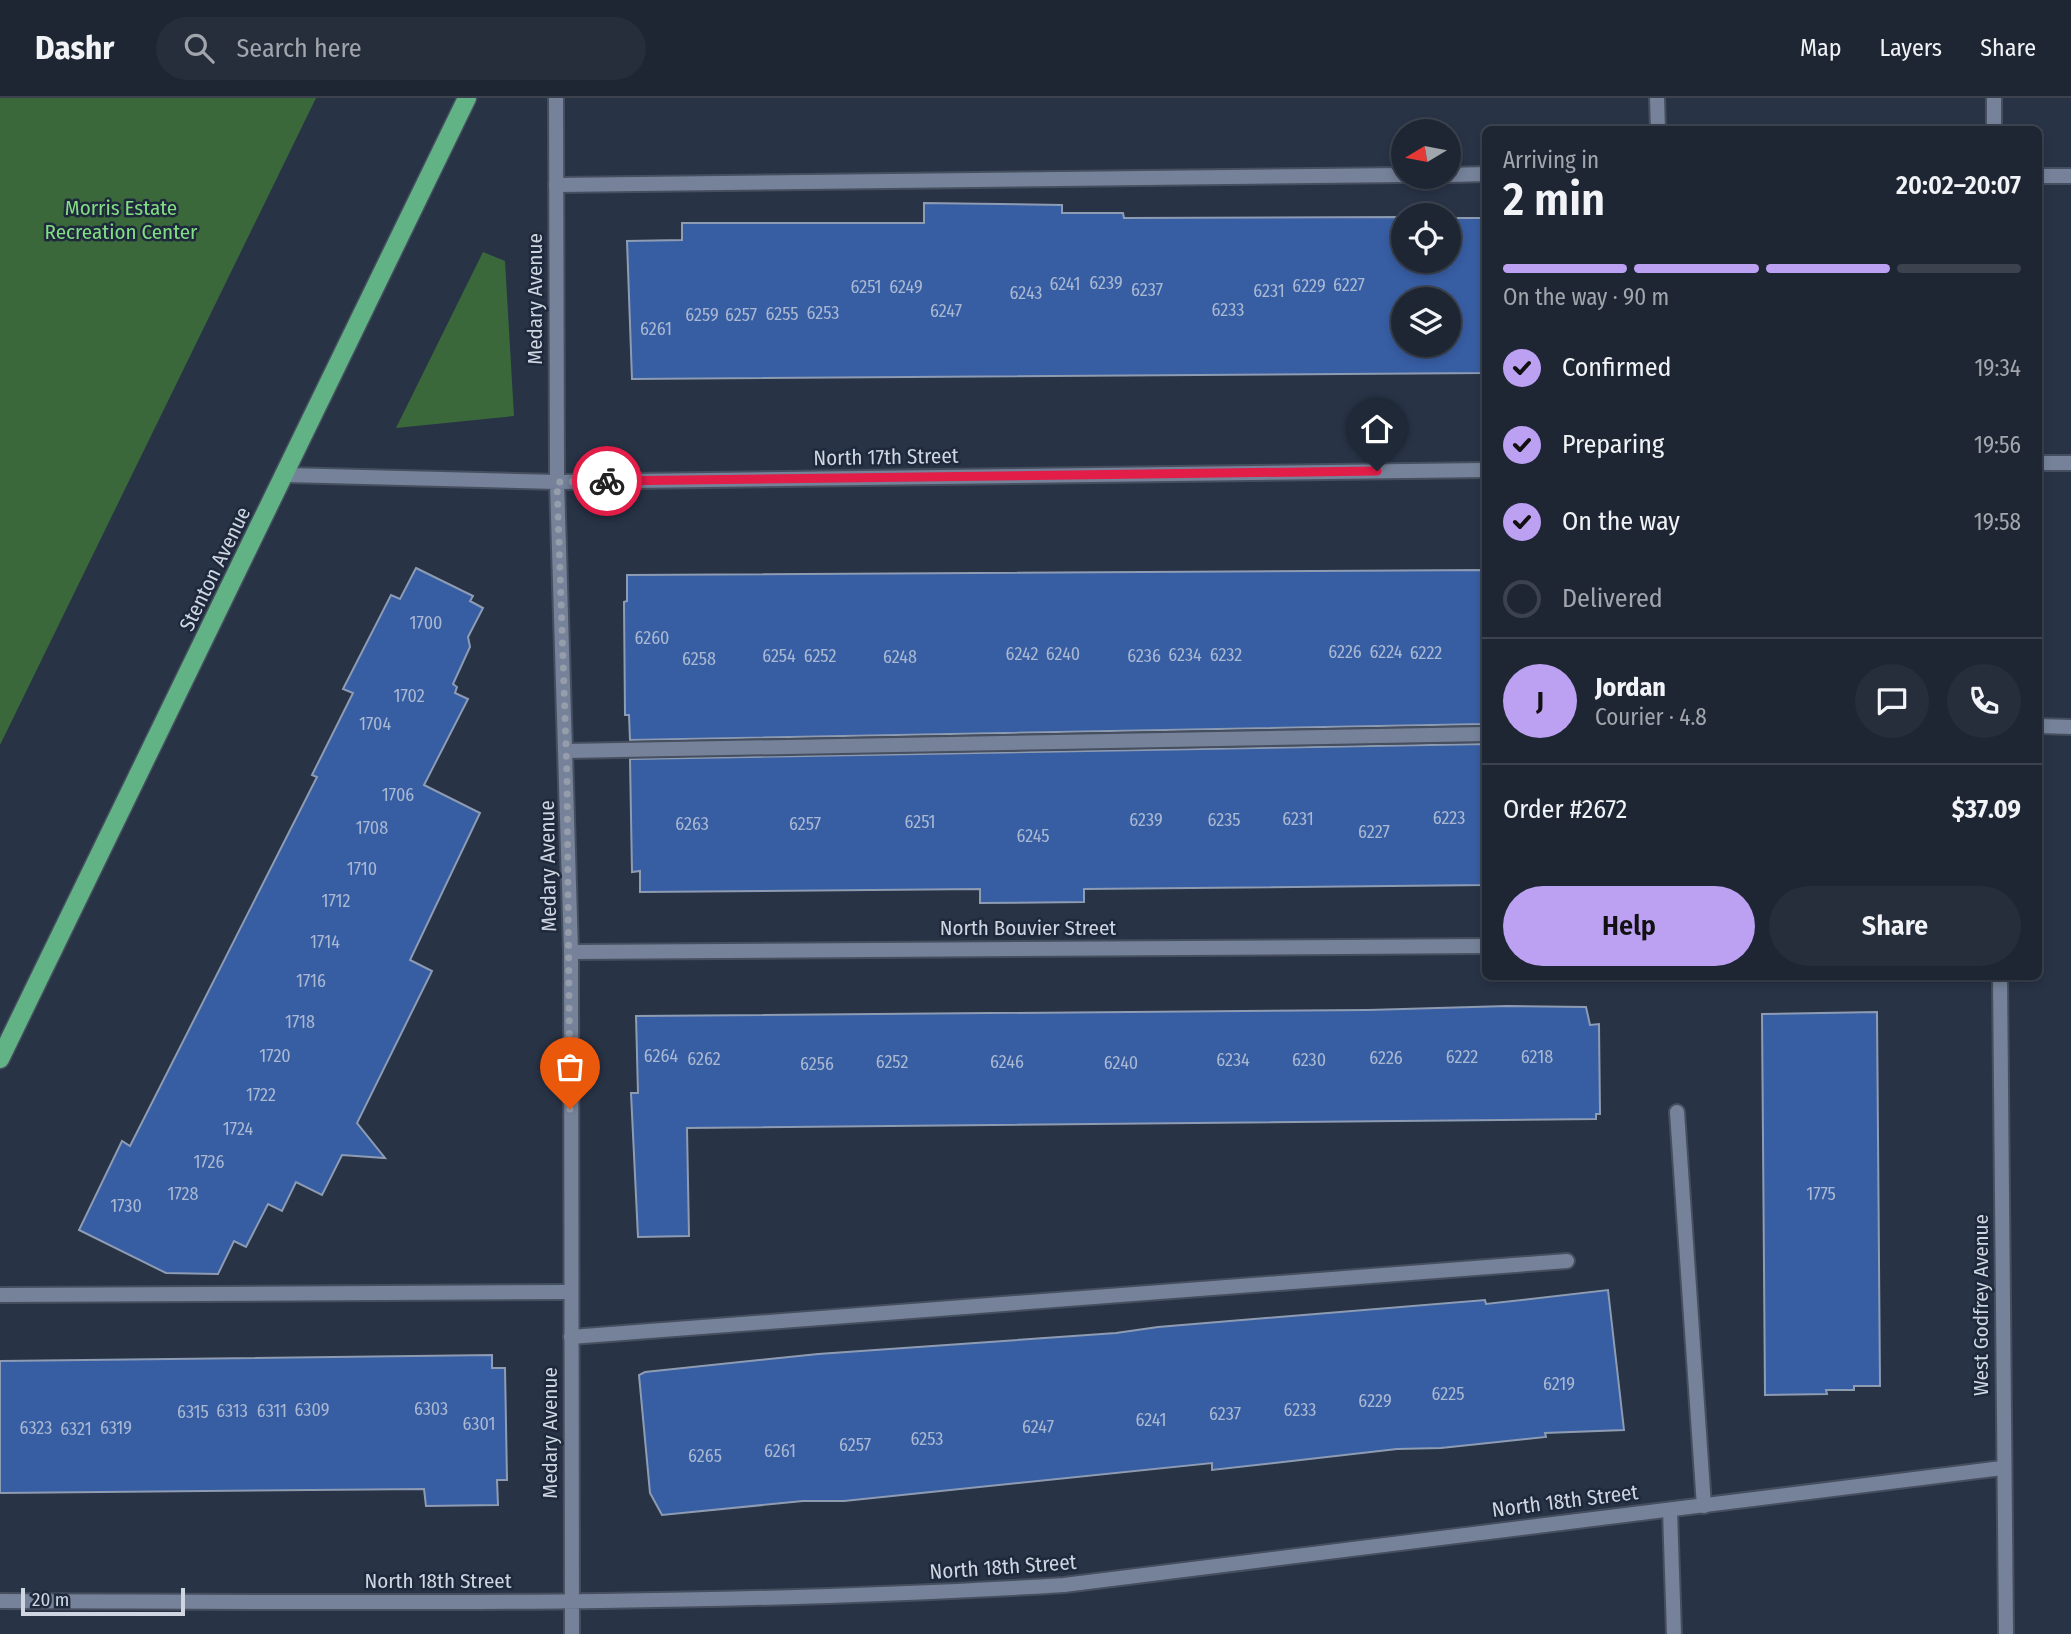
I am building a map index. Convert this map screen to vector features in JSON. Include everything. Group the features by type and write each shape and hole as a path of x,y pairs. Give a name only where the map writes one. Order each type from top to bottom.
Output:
{"main road":[{"name":"Stenton Avenue","path":"0,1059 467,98"}],"street":[{"name":"Medary Avenue","path":"556,98 557,482 567,751 570,951 572,1634"},
{"path":"1657,98 1658,126"},
{"path":"1994,98 1994,126"},
{"path":"1461,174 1482,174"},
{"path":"556,185 1391,175"},
{"path":"2042,176 2071,176"},
{"path":"2042,463 2071,463"},
{"name":"North 17th Street","path":"286,475 557,482 1482,470"},
{"path":"2042,726 2071,727"},
{"path":"567,751 1482,734"},
{"name":"North Bouvier Street","path":"570,951 1482,946"},
{"name":"West Godfrey Avenue","path":"2000,980 2002,1468 2006,1634"},
{"path":"1677,1112 1704,1506"},
{"path":"571,1337 1567,1261"},
{"path":"0,1296 569,1292"},
{"name":"North 18th Street","path":"0,1601 571,1602 915,1594 1064,1585 2002,1468"},
{"path":"1670,1510 1674,1634"}],"green space":[{"name":"Morris Estate Recreation Center","path":"0,98 316,98 0,745"},
{"path":"483,252 505,261 514,416 396,428"}],"building":[{"path":"924,203 1062,205 1062,213 1123,213 1124,218 1391,217 1391,273 1461,273 1461,218 1482,218 1482,373 632,379 627,241 682,240 682,223 924,223"},
{"path":"416,568 473,596 470,601 483,608 468,637 470,647 453,684 457,687 455,693 468,699 424,785 480,813 410,960 432,971 357,1123 385,1158 342,1155 322,1195 296,1182 282,1211 268,1204 246,1247 234,1241 218,1274 166,1273 79,1230 122,1141 130,1146 317,777 312,775 353,693 343,689 391,595 400,599"},
{"path":"1482,570 1482,724 630,740 629,715 625,715 624,602 627,601 627,575"},
{"path":"1482,744 1482,885 1084,889 1084,902 980,903 980,889 640,892 640,871 632,872 630,759"},
{"path":"1586,1007 1590,1025 1599,1024 1600,1114 1596,1114 1596,1119 687,1128 689,1236 638,1237 631,1093 638,1093 636,1016 1368,1010"},
{"path":"1877,1012 1880,1386 1826,1390 1827,1394 1765,1395 1762,1014"},
{"path":"1608,1290 1624,1430 1545,1433 1546,1437 1441,1448 1397,1449 1212,1470 1212,1463 844,1501 803,1501 662,1515 650,1493 639,1375 645,1372 818,1354 1116,1333 1158,1327 1485,1300 1486,1304"},
{"path":"492,1355 492,1368 505,1368 507,1480 497,1480 498,1505 426,1506 424,1489 0,1493 0,1361"}],"way so far":[{"path":"570,1109 567,776 557,482 607,481"}],"route":[{"path":"607,481 1377,471"}]}
